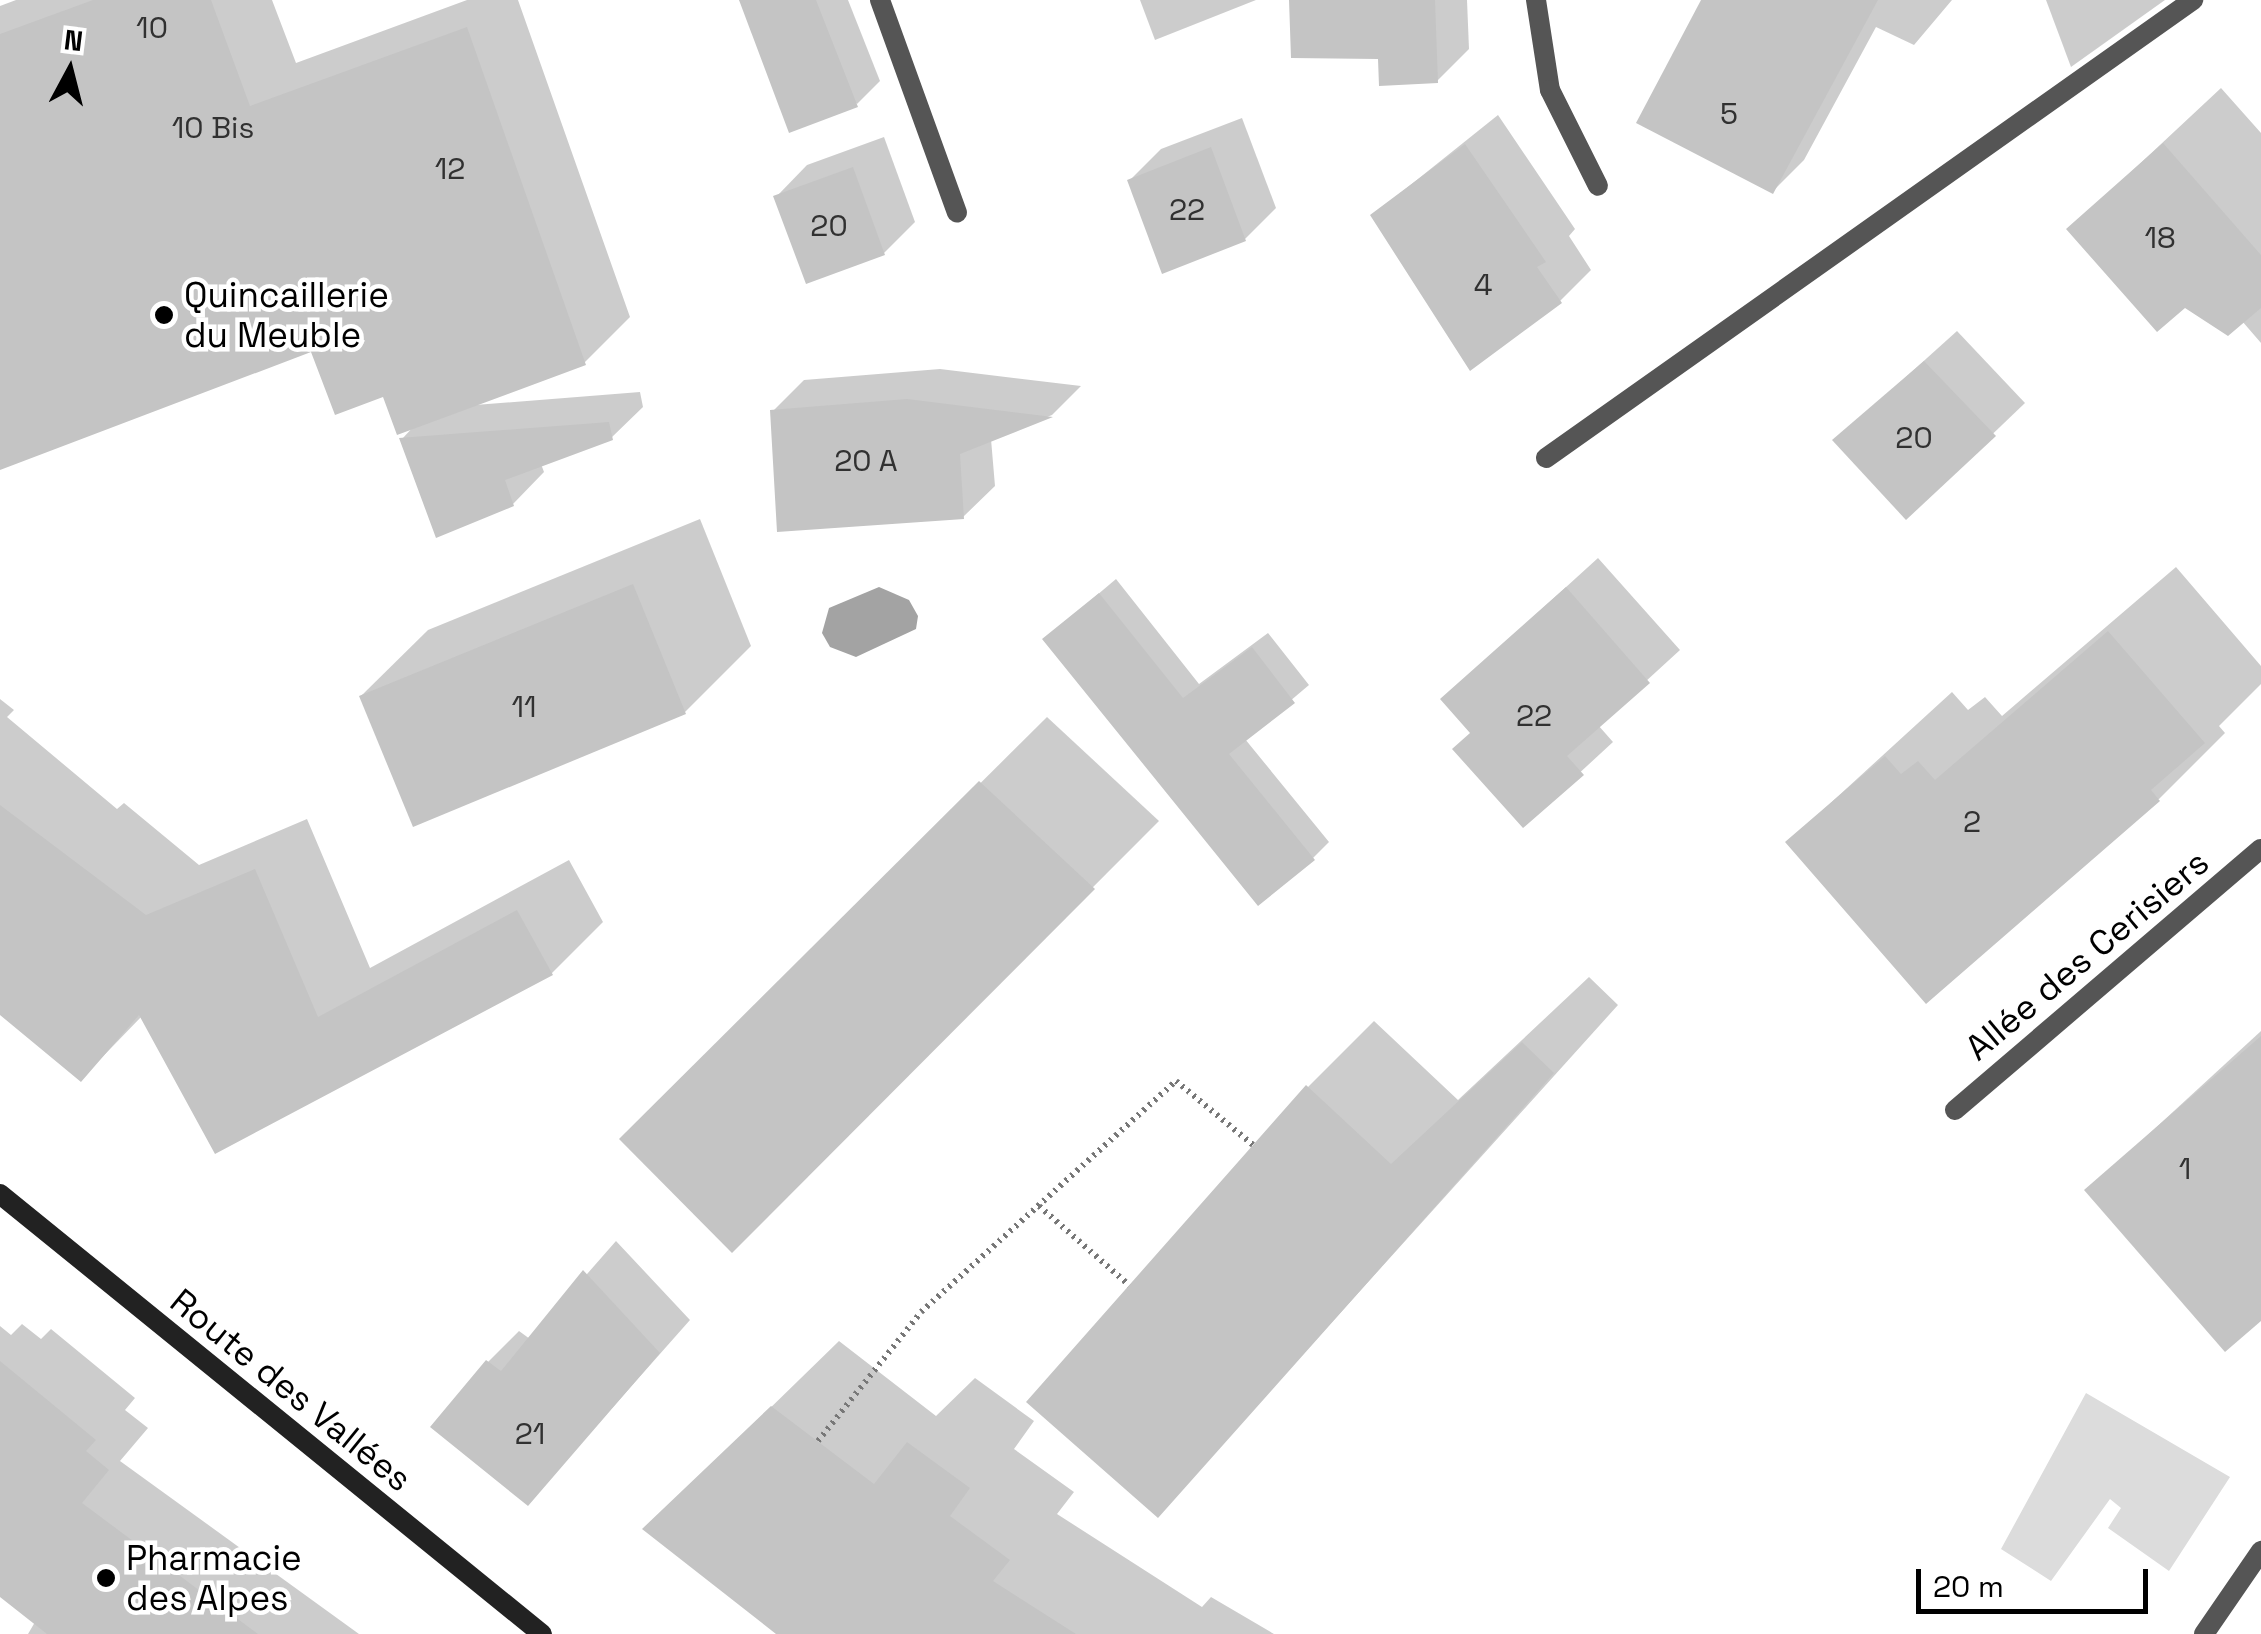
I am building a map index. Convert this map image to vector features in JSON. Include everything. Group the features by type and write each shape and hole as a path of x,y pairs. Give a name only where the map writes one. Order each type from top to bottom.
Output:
{"main road":[{"name":"Route des Vallées","path":"0,1194 542,1634"}],"street":[{"path":"880,0 957,214"},
{"path":"1536,0 1550,90 1598,186"},
{"path":"1546,458 2193,0"},
{"name":"Allée des Cerisiers","path":"1955,1110 2261,849"},
{"path":"2204,1634 2261,1551"}],"path":[{"path":"818,1441 921,1312 1176,1082 1252,1146"},
{"path":"1039,1206 1129,1285"}],"shaded area":[{"path":"879,587 909,600 918,616 916,629 856,657 830,647 822,633 829,608"},
{"path":"2086,1393 2230,1477 2169,1571 2108,1528 2121,1508 2110,1499 2051,1581 2001,1549"}],"building":[{"path":"93,0 211,0 250,106 467,27 586,365 397,435 383,397 335,415 311,352 0,470 0,34"},
{"path":"739,0 816,0 858,107 789,133"},
{"path":"1289,0 1435,0 1438,83 1379,86 1378,59 1291,58"},
{"path":"1701,0 1878,0 1773,194 1636,123"},
{"path":"2163,143 2261,255 2261,308 2228,336 2185,308 2157,332 2066,229"},
{"path":"1465,144 1546,262 1537,267 1562,303 1470,371 1370,215"},
{"path":"1211,147 1246,241 1162,274 1127,180"},
{"path":"853,167 885,255 806,284 773,196"},
{"path":"1924,361 1996,436 1906,520 1832,440"},
{"path":"907,399 1053,417 960,454 964,519 777,532 770,410"},
{"path":"609,422 613,440 505,480 514,506 436,538 399,438"},
{"path":"633,584 686,714 413,827 359,696"},
{"path":"1566,587 1650,683 1567,756 1584,775 1523,828 1452,749 1470,733 1440,699"},
{"path":"1099,593 1183,698 1252,647 1295,703 1229,754 1315,860 1258,906 1042,639"},
{"path":"2108,631 2205,743 2151,790 2160,801 1926,1004 1785,842 1885,756 1901,774 1918,761 1935,780"},
{"path":"979,781 1095,889 732,1253 619,1139"},
{"path":"0,805 146,915 255,869 318,1017 517,910 553,975 215,1154 139,1015 81,1082 0,1015"},
{"path":"2261,1036 2261,1321 2225,1352 2084,1190"},
{"path":"1522,1042 1554,1073 1158,1518 1026,1402 1306,1085 1391,1164"},
{"path":"583,1270 660,1353 528,1506 430,1427 486,1360 501,1371"},
{"path":"0,1361 96,1440 86,1451 109,1470 82,1503 258,1634 47,1634 0,1597"},
{"path":"771,1406 874,1484 907,1442 970,1488 950,1516 1010,1560 993,1581 1076,1634 776,1634 642,1529"}],"place":[{"name":"Quincaillerie du Meuble","path":"164,315"},
{"name":"Pharmacie des Alpes","path":"106,1578"}]}
